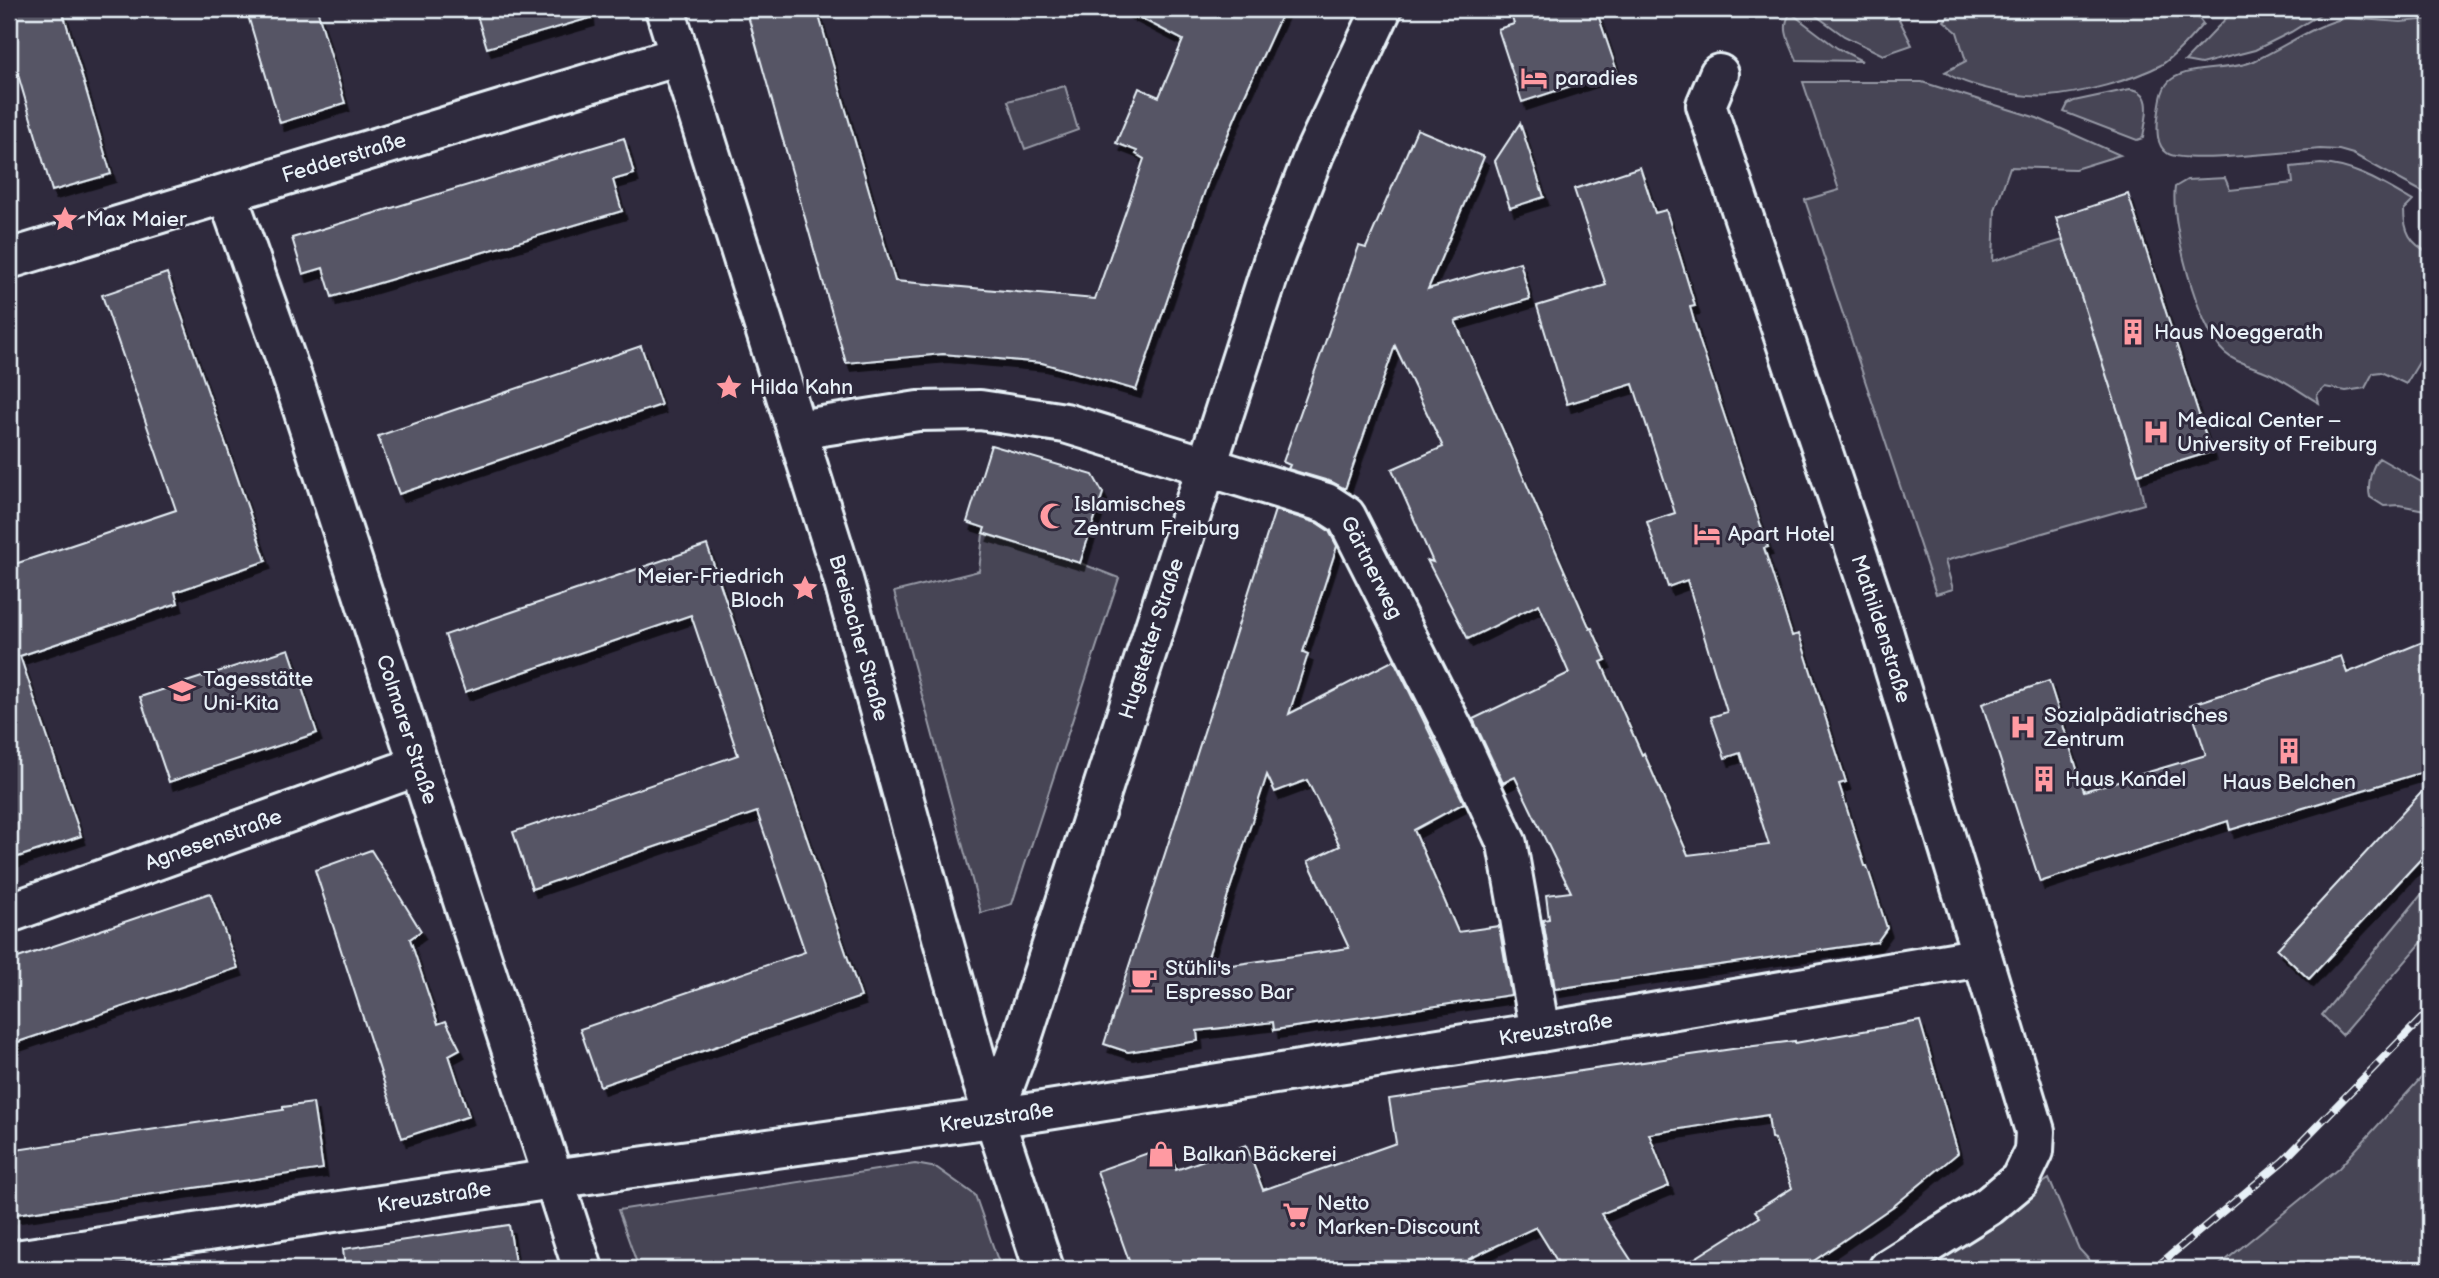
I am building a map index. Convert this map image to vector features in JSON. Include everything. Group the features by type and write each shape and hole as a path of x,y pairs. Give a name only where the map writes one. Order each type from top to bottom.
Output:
{"street":[{"name":"Breisacher Straße","path":"665,9 797,430 889,738 993,1116 1044,1269"},
{"name":"Hugstetter Straße","path":"993,1116 1021,1041 1274,258 1314,154 1382,9"},
{"name":"Fedderstraße","path":"9,259 679,56"},
{"name":"Mathildenstraße","path":"1719,74 1706,106 1883,631 2035,1131 2034,1151 2020,1180 1990,1205 1888,1269"},
{"name":"Colmarer Straße","path":"226,194 296,388 583,1269"},
{"name":"Gärtnerweg","path":"797,430 918,411 980,410 1065,423 1326,503 1346,516 1457,736 1507,844 1540,1032"},
{"name":"Agnesenstraße","path":"9,913 418,766"},
{"name":"Kreuzstraße","path":"9,1261 553,1179 1042,1111 1540,1032 1982,957"}],"shaded area":[{"path":"1807,9 1894,9 1912,45 1883,55 1844,36"},
{"path":"1954,9 2192,9 2203,24 2173,56 2149,71 2090,89 2061,95 2037,96 1980,87 1945,72 1966,61 1957,32 1944,21"},
{"path":"2235,9 2341,9 2322,13 2255,50 2201,64 2185,61"},
{"path":"2341,9 2430,9 2402,11"},
{"path":"1791,13 1837,48 1862,61 1797,60 1786,31"},
{"path":"2346,18 2401,22 2430,19 2430,196 2353,154 2339,150 2194,158 2177,156 2163,150 2157,127 2160,102 2168,82 2172,79 2190,72 2254,61 2311,31"},
{"path":"1803,82 1922,82 2037,118 2120,155 2075,169 2010,167 1995,210 1993,261 2063,240 2138,474 2144,504 1945,561 1953,589 1936,594 1805,200 1839,190"},
{"path":"1065,86 1078,130 1025,149 1008,101"},
{"path":"2130,89 2138,91 2146,101 2147,115 2143,138 2137,140 2064,112 2068,104 2074,101"},
{"path":"2321,164 2357,172 2413,201 2404,210 2405,224 2413,241 2430,253 2430,344 2406,384 2381,372 2373,373 2365,388 2346,391 2325,387 2317,395 2319,403 2278,378 2234,359 2215,341 2196,300 2188,274 2177,224 2175,187 2187,180 2225,178 2230,190 2293,183 2291,167"},
{"path":"2379,458 2430,487 2430,511 2399,505 2384,506 2370,497 2370,476"},
{"path":"983,534 1080,563 1119,578 1012,904 981,913 894,592 979,571"},
{"path":"2430,884 2430,933 2342,1035 2322,1015"},
{"path":"2430,1068 2430,1269 2215,1269 2339,1168"},
{"path":"915,1164 937,1168 975,1195 1001,1269 639,1269 618,1210"},
{"path":"2049,1179 2079,1249 2092,1263 2080,1269 1912,1269"}],"building":[{"path":"9,9 62,9 111,174 52,191 9,44"},
{"path":"246,9 317,9 345,103 280,123"},
{"path":"475,9 589,9 590,18 487,48"},
{"path":"746,9 817,9 895,281 1095,299 1144,159 1136,154 1137,151 1116,143 1139,88 1159,97 1183,40 1123,9 1284,9 1209,179 1136,390 1042,363 943,354 846,363"},
{"path":"1509,9 1596,9 1617,71 1522,102 1498,29 1514,24"},
{"path":"1520,123 1544,197 1510,208 1495,161"},
{"path":"1417,129 1484,157 1428,289 1520,262 1530,299 1455,321 1606,660 1601,662 1688,855 1769,845 1740,753 1725,758 1711,717 1727,712 1687,580 1668,587 1647,522 1675,513 1633,384 1567,404 1537,306 1606,285 1574,189 1640,167 1655,213 1666,210 1695,306 1690,307 1699,339 1768,547 1764,548 1792,636 1799,634 1846,782 1839,784 1887,928 1877,942 1555,989 1543,920 1549,919 1546,895 1571,892 1515,777 1503,783 1473,719 1569,673 1539,604 1468,639 1427,560 1433,562 1392,469 1443,447 1395,346 1345,489 1332,482 1288,469 1290,465 1283,462 1359,246 1366,248"},
{"path":"624,138 634,174 613,180 622,211 332,297 323,268 303,274 292,238"},
{"name":"Haus Noeggerath","path":"2128,194 2211,452 2138,474 2056,218"},
{"path":"167,273 266,561 175,592 178,603 20,656 81,836 9,860 9,566 176,510 102,295"},
{"path":"641,346 661,405 399,494 378,436"},
{"name":"Islamisches Zentrum Freiburg","path":"991,445 1093,475 1103,493 1080,563 983,533 985,528 967,522"},
{"path":"1275,510 1317,523 1329,531 1337,546 1303,652 1308,654 1289,714 1394,660 1464,803 1414,830 1458,932 1499,926 1511,995 1274,1030 1273,1022 1197,1031 1198,1041 1128,1052 1104,1044","holes":["1267,775 1275,792 1307,780 1340,846 1308,861 1349,948 1204,969"]},
{"path":"707,545 861,997 600,1086 580,1029 805,952 757,812 532,889 513,832 738,755 691,615 465,692 445,635"},
{"path":"2430,639 2430,770 2230,830 2228,821 2040,882 1982,704 2049,681 2084,791 2206,755 2190,705 2341,656 2347,673"},
{"path":"289,649 317,733 169,782 140,697"},
{"path":"2430,783 2430,849 2309,979 2277,949"},
{"path":"371,850 421,931 410,939 438,1024 446,1021 460,1049 449,1055 469,1116 402,1138 315,870"},
{"path":"210,893 238,968 9,1045 9,961"},
{"path":"1920,1021 1958,1153 1895,1205 1802,1269 1678,1269 1760,1217 1755,1211 1792,1188 1775,1139 1771,1138 1768,1115 1649,1134 1669,1186 1601,1214 1637,1269 1562,1269 1536,1227 1469,1259 1474,1269 1132,1269 1097,1171 1168,1146 1176,1170 1246,1145 1263,1190 1396,1143 1389,1099 1746,1047 1795,1043"},
{"path":"313,1103 323,1169 9,1215 9,1151 283,1110 283,1107"},
{"path":"509,1225 516,1269 345,1269 343,1249"}],"railway":[{"path":"2154,1269 2283,1161 2430,1010"}],"place":[{"name":"paradies","path":"1534,78"},
{"name":"Max Maier","path":"65,219"},
{"name":"Haus Noeggerath","path":"2133,332"},
{"name":"Hilda Kahn","path":"729,387"},
{"name":"Medical Center – University of Freiburg","path":"2156,432"},
{"name":"Islamisches Zentrum Freiburg","path":"1053,516"},
{"name":"Apart Hotel","path":"1707,534"},
{"name":"Meier-Friedrich Bloch","path":"805,588"},
{"name":"Tagesstätte Uni-Kita","path":"182,691"},
{"name":"Sozialpädiatrisches Zentrum","path":"2023,727"},
{"name":"Haus Belchen","path":"2289,751"},
{"name":"Haus Kandel","path":"2044,779"},
{"name":"Stühli's Espresso Bar","path":"1144,980"},
{"name":"Balkan Bäckerei","path":"1161,1154"},
{"name":"Netto Marken-Discount","path":"1296,1215"}]}
